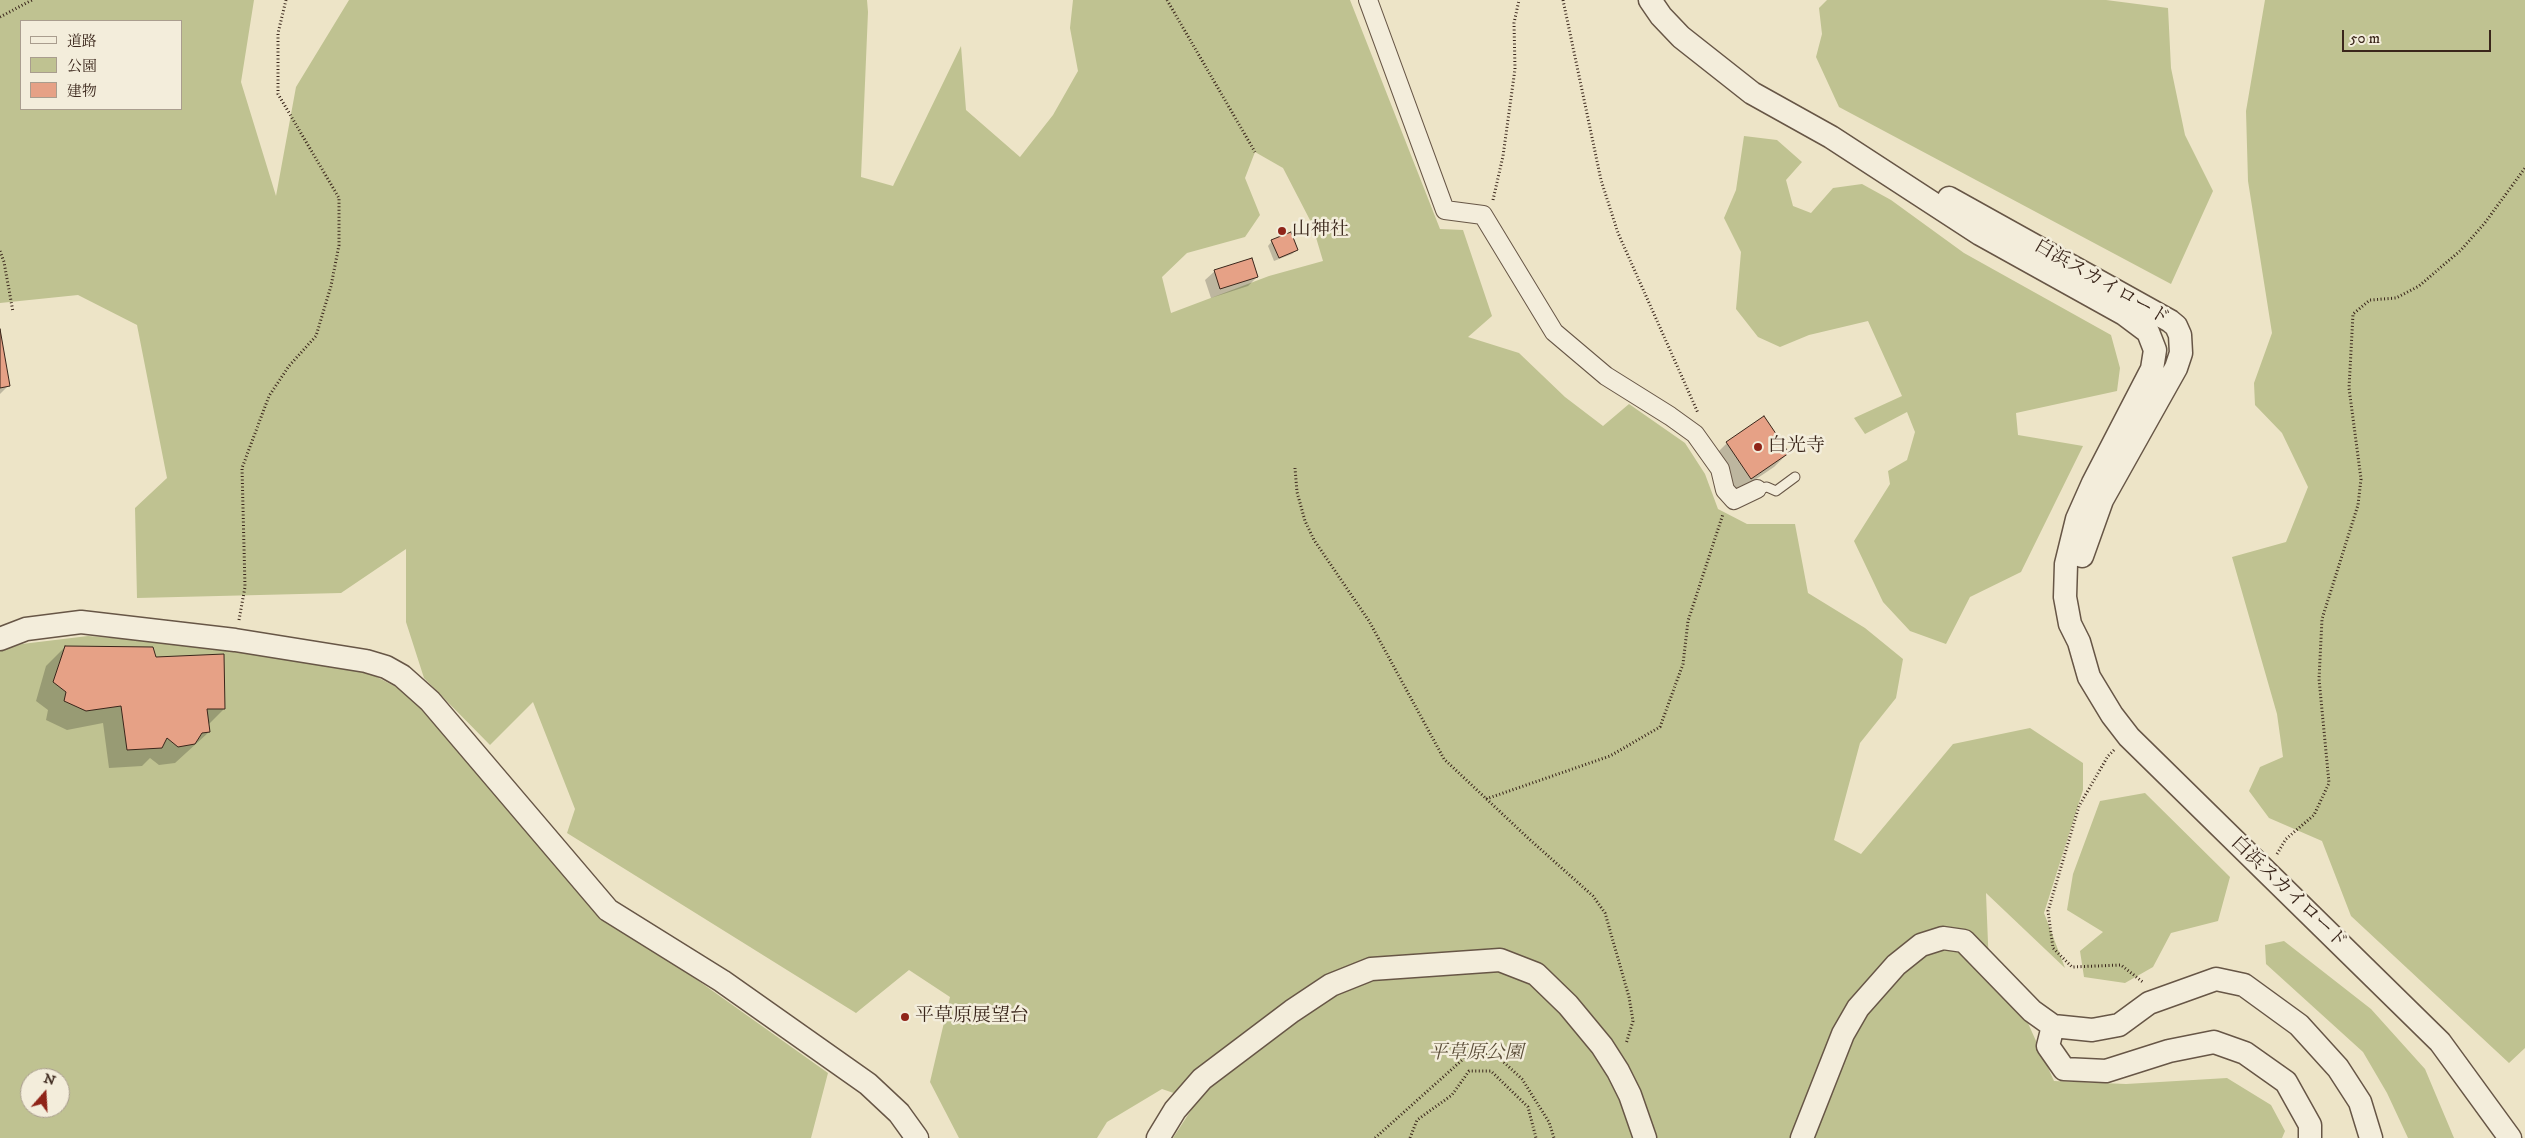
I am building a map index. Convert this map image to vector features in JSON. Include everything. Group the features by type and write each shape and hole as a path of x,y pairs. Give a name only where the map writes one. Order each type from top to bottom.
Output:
{"street":[{"path":"1368,0 1445,210 1483,215 1554,332 1606,376 1670,416 1694,434 1720,469 1725,490 1734,500 1757,489"},
{"name":"白浜スカイロード","path":"1650,0 1674,30 1752,93 1831,137 1874,157 2159,314 2176,326 2182,343 2176,368 2102,500 2083,550 2078,604 2079,642 2089,677 2112,715 2129,737 2440,1042 2510,1138"},
{"path":"0,638 26,629 81,622 235,640 366,662 386,668 402,676 430,701 608,910 722,981 868,1084 899,1113 917,1138"},
{"path":"1802,1138 1840,1041 1858,1008 1896,964 1920,945 1943,938 1964,941 2032,1011 2053,1026 2092,1030 2119,1026 2149,1004 2216,979 2244,985 2299,1025 2338,1068 2360,1102 2371,1138"},
{"path":"1158,1138 1175,1110 1202,1079 1292,1011 1331,985 1371,969 1500,960 1518,965 1536,974 1568,1005 1618,1071 1630,1095 1645,1138"},
{"path":"2053,1026 2048,1046 2064,1069 2106,1071 2169,1051 2214,1042 2245,1053 2286,1082 2310,1126 2310,1138"}],"lane":[{"path":"1757,489 1767,487 1776,491 1795,477"}],"path":[{"path":"0,17 32,0"},
{"path":"235,640 245,587 242,468 269,396 289,366 316,336 331,286 339,245 339,198 278,94 278,33 286,0"},
{"path":"1167,0 1255,152"},
{"path":"1483,215 1493,202 1503,156 1515,69 1514,23 1519,0"},
{"path":"1563,0 1601,180 1618,233 1700,418"},
{"path":"2266,872 2286,839 2314,815 2329,783 2319,679 2322,619 2358,505 2361,479 2349,388 2353,314 2370,300 2396,298 2419,286 2467,243 2525,168"},
{"path":"0,251 4,262 12,312"},
{"path":"1295,468 1297,492 1305,521 1314,540 1368,621 1444,759 1593,896 1605,913 1629,997 1633,1021 1618,1071"},
{"path":"1486,799 1610,756 1660,727 1683,664 1688,621 1724,510 1725,490"},
{"path":"2129,737 2108,756 2079,806 2048,911 2053,948 2072,967 2121,965 2144,982 2149,1004"},
{"path":"1375,1138 1470,1053 1496,1054 1522,1080 1550,1122 1554,1138"},
{"path":"1410,1138 1417,1120 1452,1095 1469,1071 1491,1071 1528,1107 1536,1138"}],"green space":[{"name":"平草原公園","path":"0,0 254,0 241,82 276,196 296,87 349,0 867,0 861,177 893,186 961,46 966,110 1020,157 1053,115 1078,71 1070,28 1073,0 1350,0 1440,229 1463,230 1492,316 1468,337 1519,353 1565,397 1603,426 1629,404 1685,443 1705,474 1718,509 1747,524 1795,524 1808,593 1865,628 1903,659 1896,698 1860,743 1834,840 1861,854 1953,744 2030,728 2083,763 2083,790 2044,913 2065,968 1986,893 1989,968 2014,992 2054,1081 2126,1084 2227,1078 2271,1105 2285,1131 2282,1138 1173,1138 1197,1101 1162,1089 1107,1122 1097,1138 959,1138 930,1082 950,997 909,970 856,1013 567,833 575,809 533,702 490,745 424,678 406,622 406,549 341,593 137,598 135,508 167,478 137,325 78,295 0,303","holes":["1255,152 1283,168 1312,224 1323,261 1269,276 1171,313 1162,277 1187,253 1245,237 1260,215 1245,178"]},
{"path":"1827,0 2106,0 2168,8 2171,68 2185,135 2213,191 2171,284 1839,107 1816,57 1822,34 1819,8"},
{"path":"2265,0 2525,0 2525,1048 2509,1063 2351,916 2322,841 2269,818 2249,791 2260,767 2283,757 2277,714 2232,557 2286,542 2308,487 2282,433 2255,405 2254,383 2272,333 2248,181 2246,111"},
{"path":"1744,136 1777,140 1802,162 1786,180 1793,206 1811,213 1833,188 1862,184 1891,200 1964,253 2111,335 2120,368 2117,391 2016,413 2018,435 2083,446 2021,572 1970,597 1946,644 1910,631 1883,602 1854,541 1890,484 1888,471 1907,460 1915,432 1907,412 1865,434 1854,418 1902,396 1868,321 1809,335 1780,347 1758,337 1736,309 1741,252 1724,218 1736,190"},
{"path":"88,636 186,644 340,665 369,673 398,688 418,704 613,920 828,1073 811,1138 0,1138 0,651 22,644"},
{"path":"2145,793 2230,877 2218,921 2171,933 2153,967 2125,983 2084,977 2080,951 2103,932 2067,910 2073,874 2100,801"},
{"path":"2284,941 2371,1009 2425,1069 2454,1138 2408,1138 2387,1093 2363,1052 2266,964 2265,945"}],"building":[{"path":"1291,232 1298,250 1279,258 1271,240"},
{"path":"1252,258 1258,277 1220,289 1214,270"},
{"path":"0,329 10,386 0,388"},
{"name":"白光寺","path":"1764,416 1789,453 1751,479 1726,442"},
{"path":"65,646 153,647 156,657 224,654 225,709 207,709 210,732 202,733 195,744 178,747 167,738 162,748 127,750 121,706 86,711 64,701 66,692 53,682"}],"place":[{"name":"山神社","path":"1282,231"},
{"name":"白光寺","path":"1758,447"},
{"name":"平草原展望台","path":"905,1017"}]}
